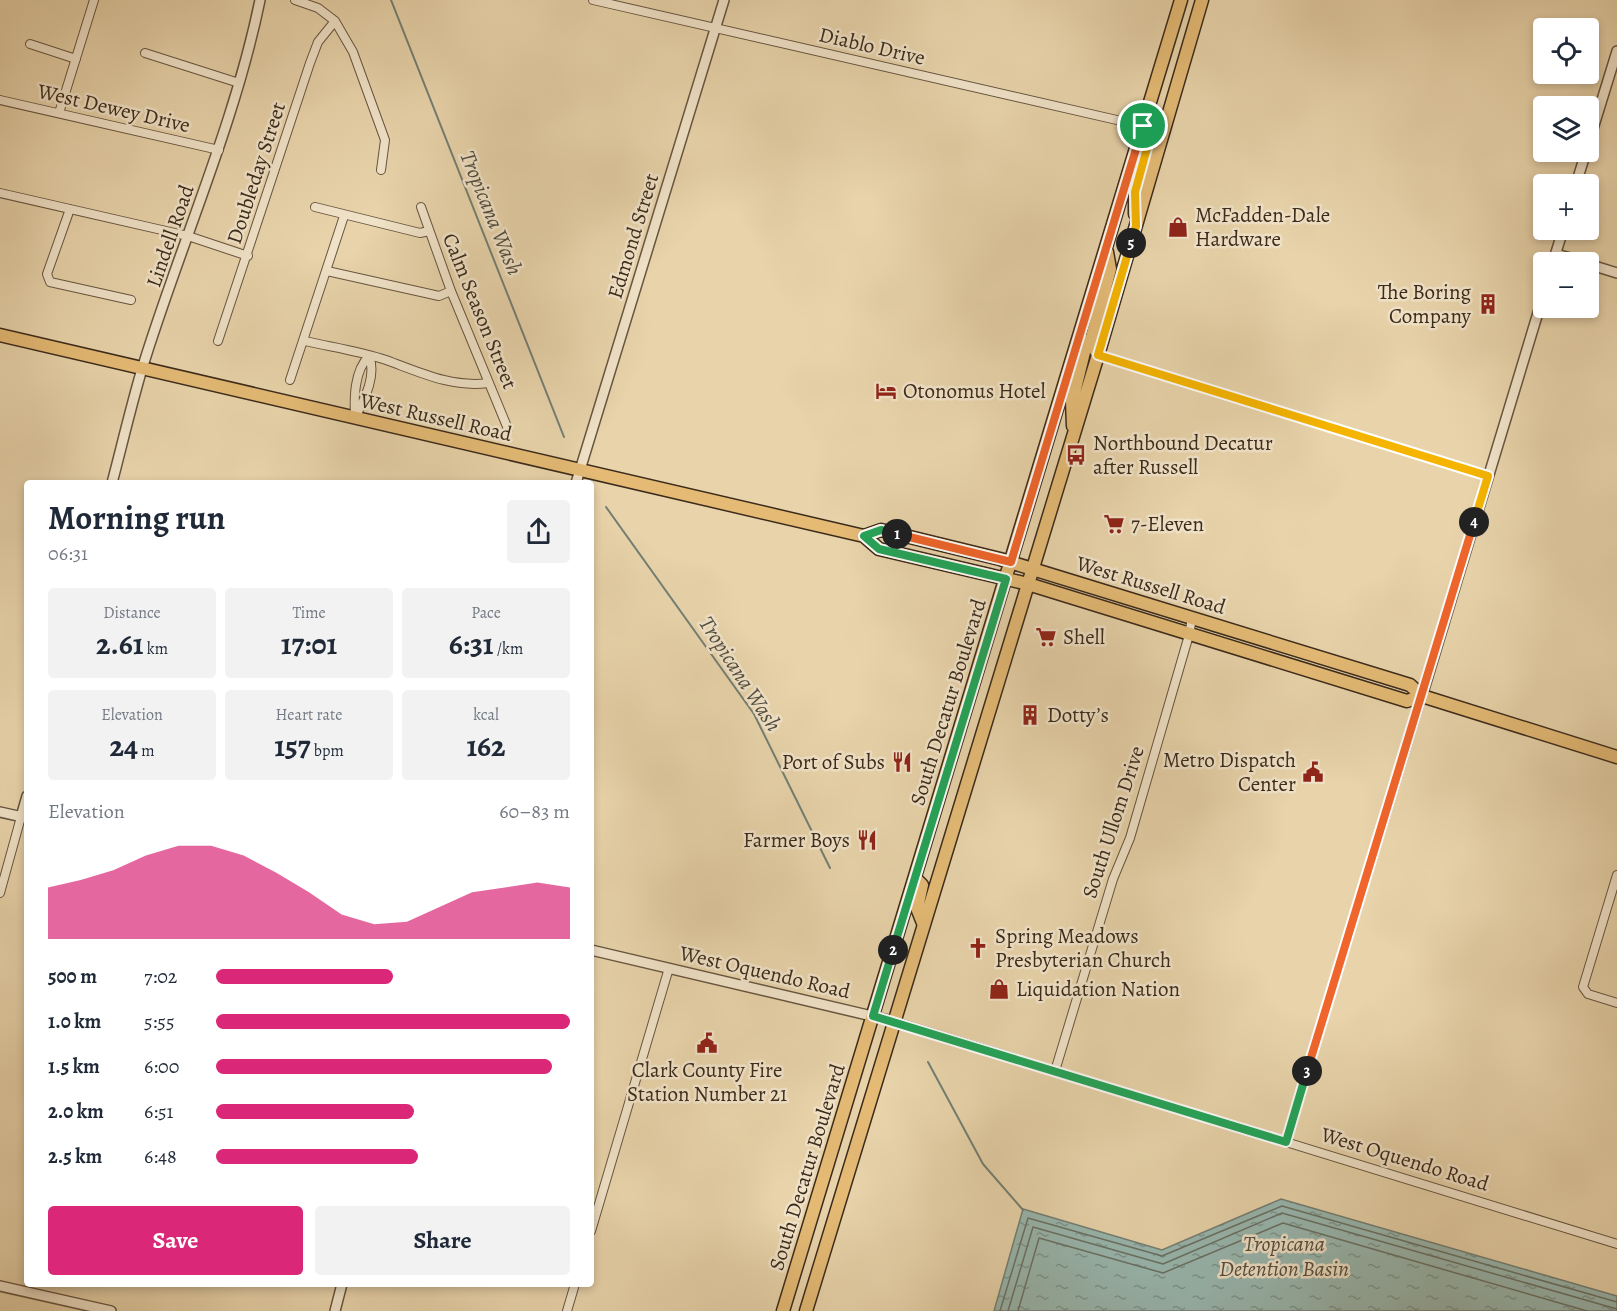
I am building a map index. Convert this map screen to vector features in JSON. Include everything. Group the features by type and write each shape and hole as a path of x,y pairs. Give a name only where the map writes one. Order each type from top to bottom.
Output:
{"main road":[{"name":"South Decatur Boulevard","path":"783,1311 1181,0"},
{"name":"South Decatur Boulevard","path":"806,1311 1098,355 1202,0"},
{"path":"1136,226 1135,192 1149,141 1143,126"},
{"path":"1098,355 1091,341 1110,269 1107,248"},
{"name":"West Russell Road","path":"0,335 355,418 578,477"},
{"path":"1073,436 1072,401 1085,348 1080,336"},
{"name":"West Russell Road","path":"594,480 864,536 879,549 1028,584 1407,701 1422,696"},
{"name":"West Russell Road","path":"864,536 881,530 1032,568 1410,685 1422,696 1617,757"},
{"path":"915,878 922,885 917,908 923,923"}],"street":[{"path":"59,113 94,0"},
{"name":"Lindell Road","path":"112,480 142,368 219,150 260,0"},
{"path":"295,0 318,8 335,21 353,52 385,140 381,170"},
{"name":"Diablo Drive","path":"593,0 1143,126"},
{"name":"Edmond Street","path":"578,477 724,0"},
{"name":"Doubleday Street","path":"218,341 310,63 318,42 335,21"},
{"path":"30,44 76,59"},
{"path":"1599,109 1617,51"},
{"path":"145,52 239,83"},
{"name":"West Dewey Drive","path":"0,100 219,150"},
{"path":"0,193 188,236 248,256"},
{"path":"315,207 420,233 429,231"},
{"name":"Calm Season Street","path":"421,207 451,291 508,429"},
{"path":"70,209 47,274 50,282 131,300"},
{"path":"290,380 305,341 344,216"},
{"path":"1599,267 1617,273"},
{"path":"327,271 439,296 451,291"},
{"path":"1286,1142 1536,318"},
{"path":"305,341 369,356 412,372 471,386 488,382"},
{"path":"1098,355 1488,476"},
{"path":"355,418 357,386 362,363 369,356"},
{"name":"South Ullom Drive","path":"1055,1071 1113,879 1130,837 1192,618"},
{"path":"0,812 24,818 0,893"},
{"path":"1617,875 1583,987 1588,994 1617,1003"},
{"name":"West Oquendo Road","path":"594,951 893,1021 1617,1244"},
{"path":"594,1221 669,968"},
{"path":"0,1286 111,1311"},
{"path":"334,1311 341,1287"},
{"path":"567,1311 574,1287"}],"water":[{"name":"Tropicana Detention Basin","path":"1281,1199 1617,1296 1617,1311 994,1311 1023,1209 1162,1250"}],"waterway":[{"name":"Tropicana Wash","path":"391,0 564,437"},
{"name":"Tropicana Wash","path":"606,507 754,714 830,868"},
{"path":"928,1062 983,1164 1023,1210"}],"place":[{"name":"McFadden-Dale Hardware","path":"1178,227"},
{"name":"The Boring Company","path":"1488,304"},
{"name":"Otonomus Hotel","path":"886,391"},
{"name":"Northbound Decatur after Russell","path":"1076,455"},
{"name":"7-Eleven","path":"1114,524"},
{"name":"Shell","path":"1046,637"},
{"name":"Dotty’s","path":"1030,715"},
{"name":"Port of Subs","path":"902,762"},
{"name":"Metro Dispatch Center","path":"1313,772"},
{"name":"Farmer Boys","path":"867,840"},
{"name":"Spring Meadows Presbyterian Church","path":"978,948"},
{"name":"Liquidation Nation","path":"999,989"},
{"name":"Clark County Fire Station Number 21","path":"707,1043"}],"route":[{"path":"1143,126 1149,141 1135,192 1136,226 1098,355 1488,476 1286,1142 873,1016 1006,579 879,549 864,536 881,530 1011,562 1143,126"}]}
